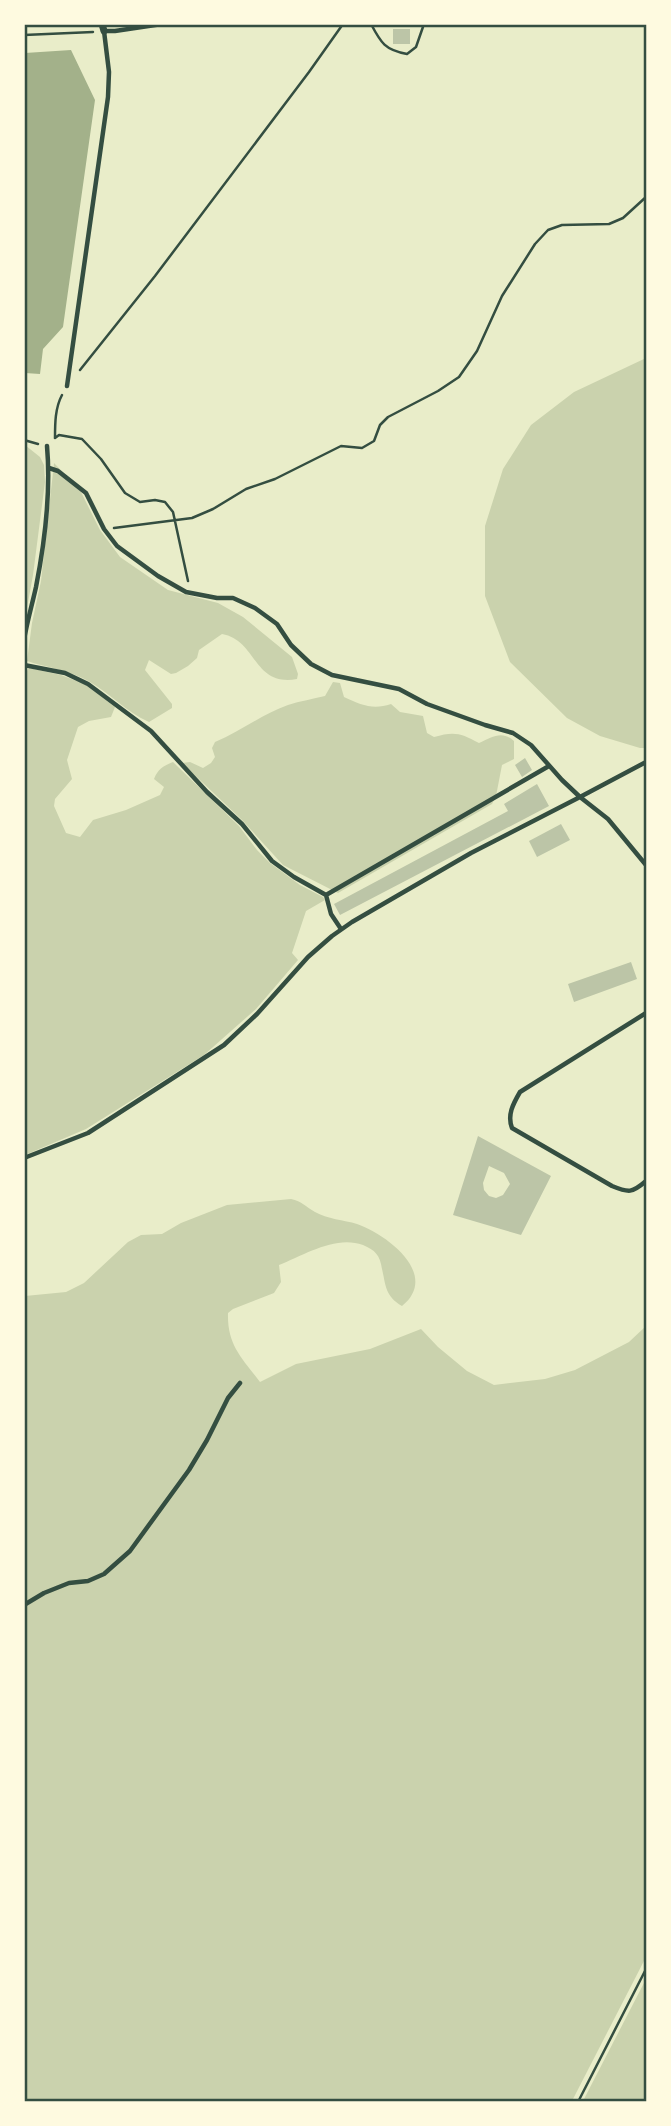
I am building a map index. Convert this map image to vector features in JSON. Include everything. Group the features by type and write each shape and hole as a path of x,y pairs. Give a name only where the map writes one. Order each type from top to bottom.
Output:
{"lane":[{"path":"67,386 108,97 109,72 103,28 162,24"},
{"path":"24,640 38,570 49,468 47,446"},
{"path":"49,468 58,471 86,493 104,529 117,546 133,559 186,592 233,598 255,608 277,624 291,645 311,664 332,675 399,689 427,704 513,733 531,745 580,797 608,819 646,865"},
{"path":"24,665 65,673 88,684 151,731 207,792 242,824 272,861 326,895 331,914 341,929"},
{"path":"24,1158 88,1133 224,1045 257,1014 307,957 341,929 471,853 646,762"},
{"path":"326,895 549,766"},
{"path":"646,1013 520,1092 512,1106 509,1122 512,1128 612,1186 624,1191 634,1191 646,1181"},
{"path":"24,1605 44,1593 104,1574 130,1551 189,1470 228,1398 240,1383"}],"path":[{"path":"189,583 173,512 165,502 155,499 140,502 125,492 101,459 82,439 59,435 55,438 59,401 67,386 155,276 343,24"},
{"path":"371,24 382,44 396,52 407,54 416,47 424,24"},
{"path":"24,35 103,28"},
{"path":"104,529 192,517 341,446 362,448 374,441 380,425 388,417 438,391 458,377 477,351 509,285 534,244 548,230 562,225 609,224 623,218 646,197"},
{"path":"24,440 47,446"},
{"path":"578,2102 646,1969"}],"shaded area":[{"path":"71,50 95,100 63,327 43,349 40,374 25,373 25,53"},
{"path":"646,358 646,748 640,748 600,736 567,718 510,662 485,596 485,526 503,469 531,425 574,392"},
{"path":"25,445 40,457 44,465 45,482 25,619"},
{"path":"54,463 80,490 100,530 120,557 168,590 218,603 243,617 292,657 297,679 283,680 272,676 263,670 242,645 222,634 199,650 197,658 176,673 171,674 149,660 145,670 172,704 172,708 149,722 82,678 27,661 41,581"},
{"path":"29,668 61,675 87,685 115,707 111,717 89,721 78,727 67,760 72,779 55,799 54,806 66,833 80,837 93,820 126,810 160,795 164,787 154,779 161,768 173,762 239,826 270,863 325,900 306,911 292,953 298,960 256,1009 204,1055 86,1129 25,1155 24,675"},
{"path":"333,682 340,683 344,697 356,702 373,707 391,704 400,712 423,716 427,733 434,737 457,734 479,743 501,735 514,741 514,759 502,765 492,804 338,893 283,865 242,820 182,763 190,762 203,768 215,757 212,748 215,742 278,709 325,696"},
{"path":"291,1199 320,1214 357,1224 382,1237 405,1258 413,1269 415,1282 412,1294 402,1306 387,1290 380,1260 374,1251 352,1243 331,1244 279,1265 281,1282 274,1293 228,1313 233,1343 260,1382 296,1364 370,1349 421,1329 467,1371 494,1385 545,1379 575,1370 629,1342 646,1326 646,1957 572,2101 25,2102 25,1296 66,1292 84,1283 128,1242 141,1235 162,1234 181,1223 227,1205"},
{"path":"646,1979 646,2101 583,2101"}],"building":[{"path":"393,29 410,29 410,44 393,44"},
{"path":"525,758 532,770 522,777 515,765"},
{"path":"537,784 549,806 340,915 334,904 508,811 504,804"},
{"path":"561,824 570,840 537,857 529,841"},
{"path":"631,962 637,979 574,1002 568,984"},
{"path":"478,1136 551,1176 521,1235 453,1215","holes":["489,1166 504,1173 510,1184 503,1195 496,1198 489,1196 483,1183"]}]}
